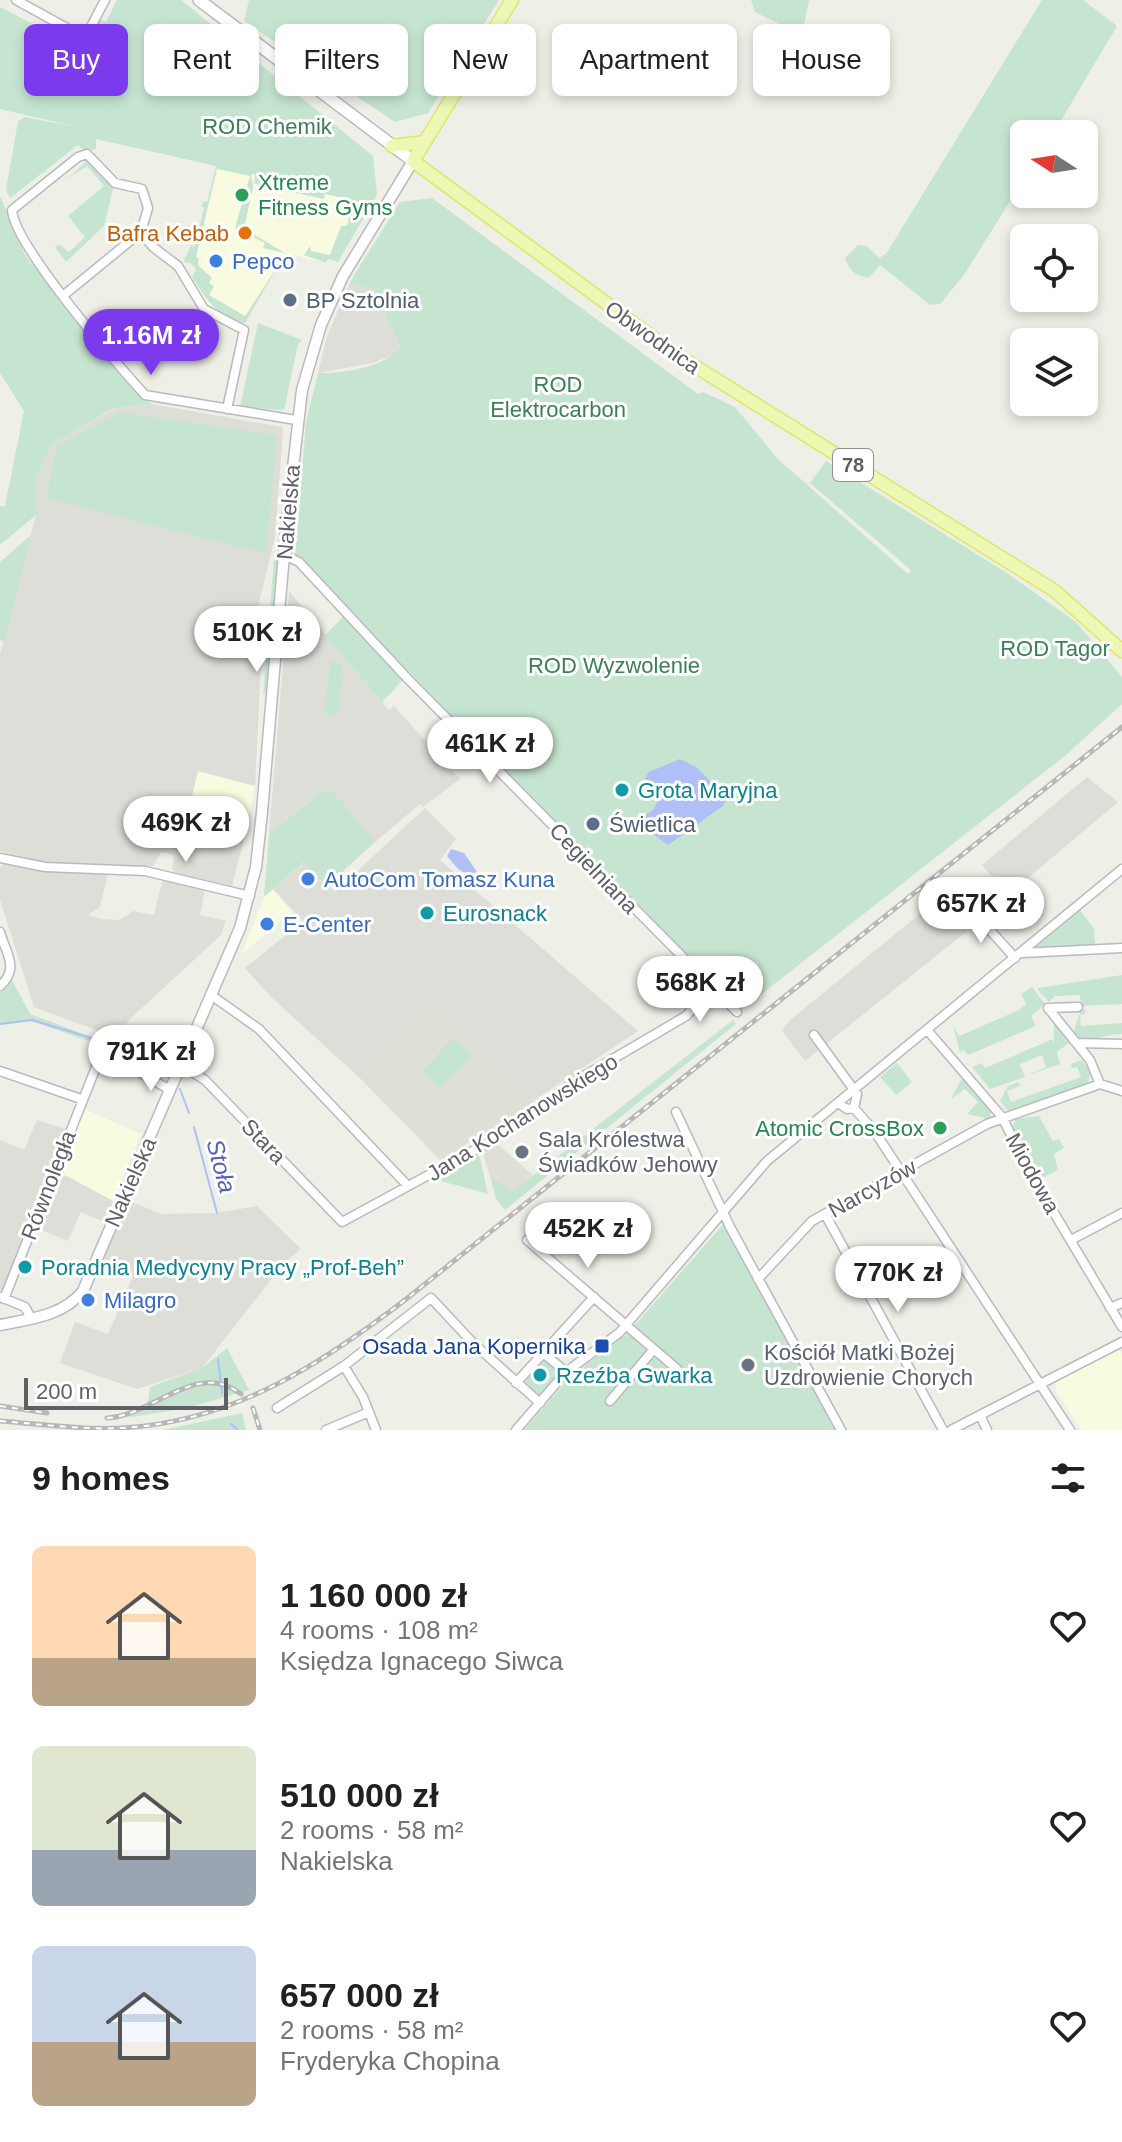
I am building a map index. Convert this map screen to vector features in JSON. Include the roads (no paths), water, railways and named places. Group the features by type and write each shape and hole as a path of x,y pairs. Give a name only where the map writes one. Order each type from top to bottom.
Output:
{"main road":[{"name":"Obwodnica","path":"199,0 674,353 1044,583 1072,602 1122,651"},
{"path":"413,161 512,0"},
{"path":"392,146 425,142"}],"street":[{"path":"16,0 85,38 105,0"},
{"path":"64,295 141,232 148,208 145,192 115,183 87,154 78,157 11,212 35,258 64,295 145,395 296,420"},
{"name":"Nakielska","path":"0,1325 67,1307 83,1291 211,995 250,896 263,808 296,420 309,362 329,306 352,259 413,161"},
{"path":"141,232 178,266 204,309 244,330 227,409"},
{"path":"110,352 123,342"},
{"name":"Cegielniana","path":"284,555 299,562 407,678 737,1012"},
{"path":"0,858 45,867 145,871 250,896"},
{"path":"516,1430 566,1372 627,1325 767,1161 1122,869"},
{"path":"972,910 1018,955 1122,948"},
{"path":"0,932 12,965 9,977 0,986"},
{"name":"Jana Kochanowskiego","path":"342,1222 491,1141 577,1080 673,1024 711,988"},
{"name":"Jana Kochanowskiego","path":"211,995 259,1029 408,1186"},
{"path":"1078,1007 1048,1008 1090,1060 1100,1084 1122,1091"},
{"name":"Miodowa","path":"928,1031 1002,1117 1122,1327"},
{"path":"814,1035 854,1090 858,1098 854,1108"},
{"path":"1077,1043 1122,1044"},
{"name":"Równoległa","path":"2,1298 96,1062 103,1055 114,1057 170,1090"},
{"name":"Stara","path":"181,1065 205,1080 342,1222"},
{"path":"0,1071 81,1099"},
{"name":"Narcyzów","path":"758,1279 802,1229 825,1214 1002,1117 1100,1084"},
{"path":"838,1103 847,1109 854,1108"},
{"path":"854,1108 903,1172 1070,1430"},
{"path":"676,1112 758,1279 841,1430"},
{"path":"1071,1240 1122,1213"},
{"path":"825,1214 943,1430"},
{"path":"527,1240 677,1369"},
{"path":"516,1383 594,1297"},
{"path":"2,1298 25,1307 31,1318"},
{"path":"277,1408 344,1366 431,1298 540,1403"},
{"path":"1110,1308 1122,1303"},
{"path":"951,1430 1122,1342"},
{"path":"610,1401 654,1349"},
{"path":"542,1352 566,1372"},
{"path":"344,1366 376,1430"},
{"path":"326,1430 369,1412"},
{"path":"980,1415 987,1430"}],"water":[{"path":"680,759 696,767 727,798 723,806 668,845 652,833 645,821 644,816 653,810 659,799 645,778 649,772"},
{"path":"451,849 464,853 477,872 459,870 447,856"}],"waterway":[{"name":"Stoła","path":"0,1024 32,1020 95,1039"},
{"name":"Stoła","path":"180,1089 189,1113"},
{"name":"Stoła","path":"194,1127 217,1213"},
{"name":"Stoła","path":"218,1359 222,1393"},
{"name":"Stoła","path":"231,1424 238,1430"}],"railway":[{"path":"0,1421 122,1428 201,1415 273,1386 340,1347 405,1300 1122,727"},
{"path":"107,1418 124,1415 191,1386 208,1383 224,1385 241,1394"},
{"path":"0,1406 47,1413"},
{"path":"253,1408 260,1430"}],"place":[{"name":"Xtreme Fitness Gyms","path":"242,195"},
{"name":"Bafra Kebab","path":"245,233"},
{"name":"Pepco","path":"216,261"},
{"name":"BP Sztolnia","path":"290,300"},
{"name":"Grota Maryjna","path":"622,790"},
{"name":"Świetlica","path":"593,824"},
{"name":"AutoCom Tomasz Kuna","path":"308,879"},
{"name":"Eurosnack","path":"427,913"},
{"name":"E-Center","path":"267,924"},
{"name":"Atomic CrossBox","path":"940,1128"},
{"name":"Sala Królestwa Świadków Jehowy","path":"522,1152"},
{"name":"Poradnia Medycyny Pracy „Prof-Beh”","path":"25,1267"},
{"name":"Milagro","path":"88,1300"},
{"name":"Osada Jana Kopernika","path":"602,1346"},
{"name":"Kościół Matki Bożej Uzdrowienie Chorych","path":"748,1365"},
{"name":"Rzeźba Gwarka","path":"540,1375"}],"park label":[{"name":"ROD Chemik","path":"267,126"},
{"name":"ROD Elektrocarbon","path":"558,396"},
{"name":"ROD Tagor","path":"1055,648"},
{"name":"ROD Wyzwolenie","path":"614,665"}]}
